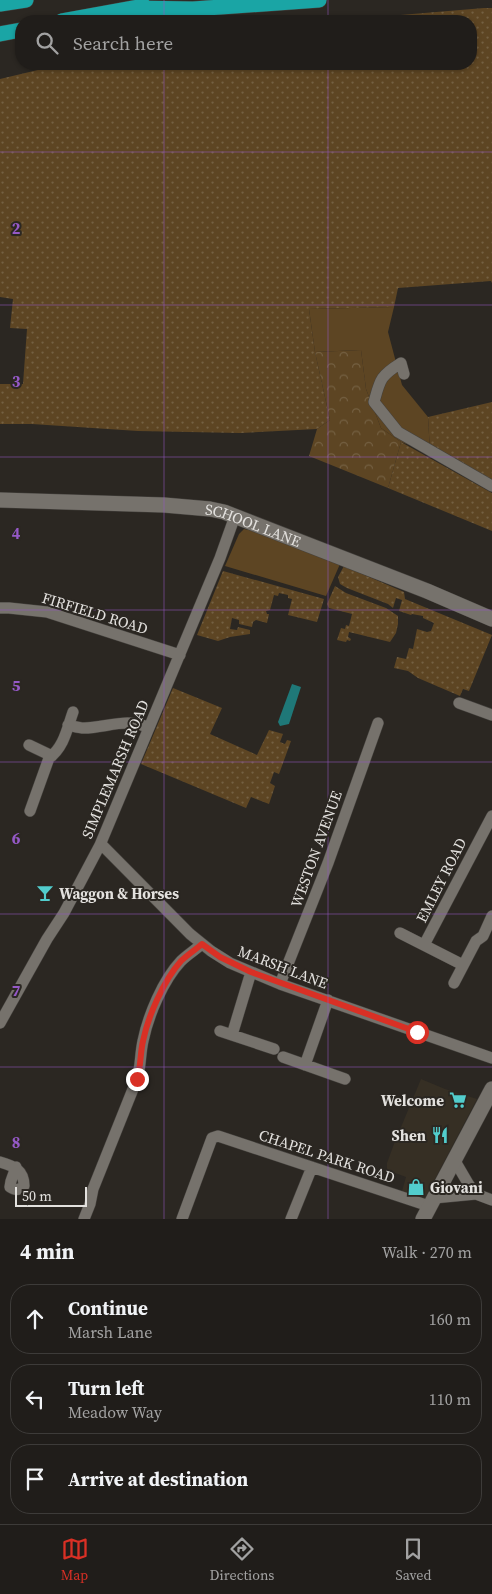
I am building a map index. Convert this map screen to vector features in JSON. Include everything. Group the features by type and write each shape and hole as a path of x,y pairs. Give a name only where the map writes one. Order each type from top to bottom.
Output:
{"highway":[{"path":"0,4 26,0"},
{"path":"96,15 176,0"},
{"path":"135,8 193,9 319,0"},
{"path":"0,34 15,31"}],"street":[{"path":"404,374 401,363 389,371 381,379 374,402 398,432 492,486"},
{"name":"SCHOOL LANE","path":"0,500 164,505 210,509 235,516 427,591 492,619"},
{"name":"SIMPLEMARSH ROAD","path":"0,1022 64,913 100,845 180,655 235,516"},
{"name":"FIRFIELD ROAD","path":"0,608 46,612 180,655"},
{"path":"459,703 492,715"},
{"path":"30,811 49,758 56,753 63,741 73,712"},
{"path":"68,725 83,728 132,723 141,724 149,728"},
{"name":"WESTON AVENUE","path":"280,984 328,863 378,723"},
{"path":"29,745 52,756"},
{"name":"EMLEY ROAD","path":"424,946 488,830 492,816"},
{"name":"MARSH LANE","path":"100,845 176,922 220,957 280,984 492,1058"},
{"path":"454,983 476,941 483,936 492,916"},
{"name":"EMLEY ROAD","path":"400,933 463,965"},
{"path":"84,1219 93,1189 137,1079 141,1066 143,1042 156,1003 174,969 202,944"},
{"path":"232,1035 251,972"},
{"path":"305,1065 328,1000"},
{"path":"220,1031 274,1049"},
{"path":"283,1057 345,1079"},
{"path":"429,1208 492,1089"},
{"name":"CHAPEL PARK ROAD","path":"182,1219 214,1137 312,1167 429,1208"},
{"path":"455,1161 476,1194 492,1200"},
{"path":"0,1162 16,1168"},
{"path":"291,1219 312,1167"},
{"path":"429,1208 476,1194"}],"shaded area":[{"path":"421,1079 477,1099 425,1198 402,1191 406,1177 387,1170 387,1163 394,1144"}],"green space":[{"path":"492,8 492,283 491,281 398,288 394,307 309,309 315,352 330,420 317,429 240,433 138,431 32,424 0,424 0,384 23,384 27,329 10,328 13,299 0,297 0,79 38,70 477,70 477,15 401,15"},
{"path":"394,307 388,332 402,385 428,417 430,452 401,442 381,428 366,389 361,350 315,352 309,309"},
{"path":"361,350 366,389 381,428 401,442 388,488 309,456 317,429 330,420 315,352"},
{"path":"492,402 492,480 430,452 428,417"},
{"path":"401,442 492,493 492,531 388,488"},
{"path":"244,529 254,531 340,564 326,596 225,566 239,534"},
{"path":"344,566 404,592 405,599 492,635 469,691 463,689 460,696 418,678 408,671 394,668 397,657 406,659 409,648 413,649 417,629 427,632 431,631 434,623 423,618 423,616 399,611 402,600 396,598 393,608 388,604 340,584 338,577"},
{"path":"223,571 324,599 317,622 288,615 292,599 288,598 288,595 279,593 278,596 274,595 270,610 266,611 269,614 267,623 256,620 253,622 252,627 239,624 239,620 232,618 230,629 237,630 238,627 250,630 250,634 218,641 197,635"},
{"path":"335,586 346,593 386,608 398,616 396,633 390,642 349,632 348,637 351,639 350,641 337,640 341,628 345,629 346,625 349,626 352,614 329,608 327,604"},
{"path":"173,688 222,708 210,734 257,755 269,730 283,734 280,742 285,744 287,740 291,741 279,774 274,772 270,783 275,786 269,804 251,797 246,808 141,764"}],"water":[{"path":"292,684 301,687 289,724 280,726 278,722"}],"place":[{"name":"Waggon & Horses","path":"45,893"},
{"name":"Welcome","path":"458,1100"},
{"name":"Shen","path":"440,1135"},
{"name":"Giovani","path":"416,1187"}],"route":[{"path":"137,1079 141,1066 143,1042 156,1003 174,969 202,944 230,963 280,984 417,1032"}]}
